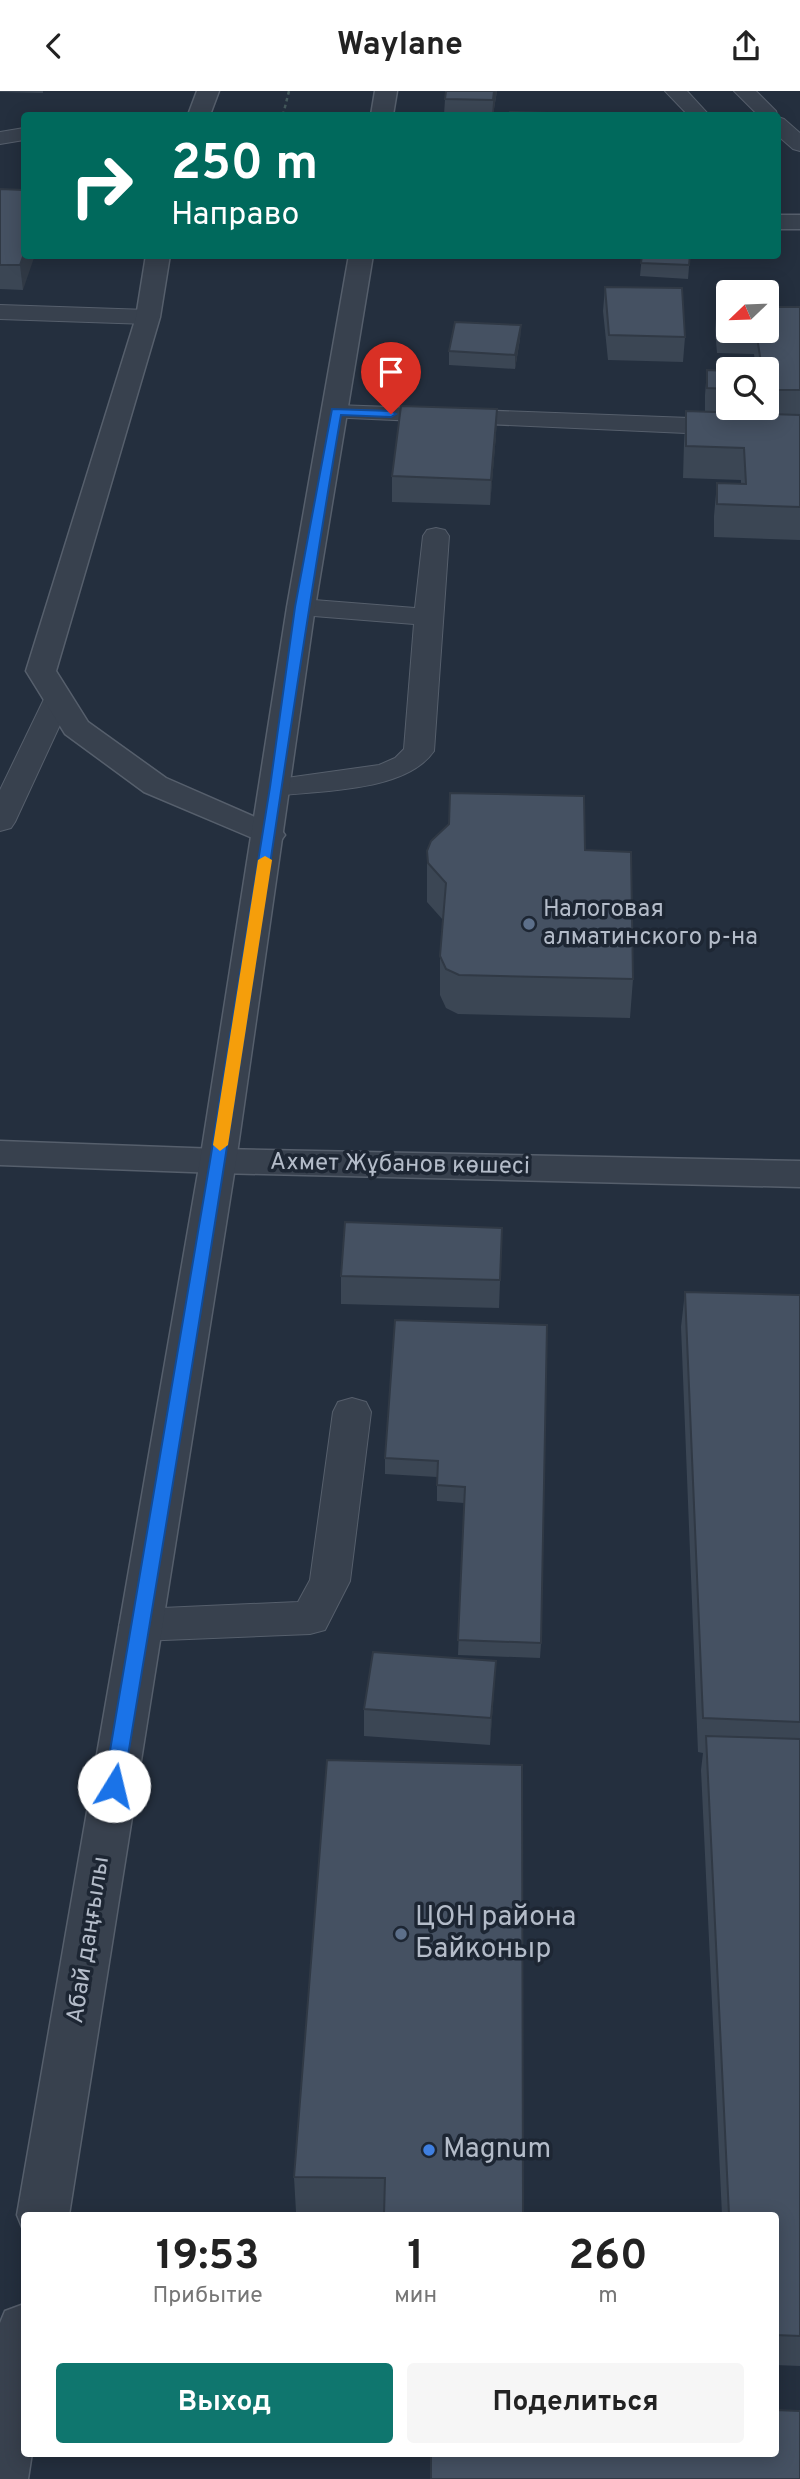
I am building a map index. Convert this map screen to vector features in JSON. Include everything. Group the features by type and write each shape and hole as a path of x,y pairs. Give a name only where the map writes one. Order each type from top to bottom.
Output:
{"street":[{"path":"200,112 208,91"},
{"path":"382,112 386,91"},
{"path":"781,222 800,222"},
{"path":"157,259 148,317 40,671 76,728 155,785 269,835"},
{"name":"Абай даңғылы","path":"43,2212 218,1161 269,835 301,607 360,259"},
{"name":"Ахмет Жұбанов көшесі","path":"0,1153 218,1161 800,1174"},
{"path":"0,2479 21,2349"}],"lane":[{"path":"675,91 696,112"},
{"path":"744,91 766,112"},
{"path":"781,127 800,145"},
{"path":"0,138 21,134"},
{"path":"0,312 148,317"},
{"path":"336,412 800,430"},
{"path":"276,787 386,773 405,764 419,751 436,537"},
{"path":"301,607 428,617"},
{"path":"0,822 58,699"},
{"path":"140,1625 310,1618 330,1581 352,1412"}],"path":[{"path":"284,112 289,91"}],"building":[{"path":"446,91 494,91 493,100 445,99"},
{"path":"0,189 21,190 22,259 20,265 0,265"},
{"path":"642,259 690,259 689,265 641,263"},
{"path":"605,287 682,288 685,337 609,335"},
{"path":"779,307 800,307 800,390 779,390 779,357 760,357 758,343 779,343"},
{"path":"455,322 521,325 515,355 449,351"},
{"path":"707,370 716,370 716,388 707,388"},
{"path":"401,406 497,409 491,480 392,476"},
{"path":"686,411 716,412 716,420 779,420 779,414 800,415 800,507 717,504 717,483 746,484 744,448 686,446"},
{"path":"450,793 584,796 585,850 631,852 633,979 459,975 446,969 440,956 446,883 428,863 427,851 431,841 449,824"},
{"path":"345,1222 502,1228 500,1280 341,1276"},
{"path":"685,1292 800,1295 800,1722 703,1718"},
{"path":"395,1320 547,1325 541,1643 458,1640 465,1487 437,1485 438,1461 385,1458"},
{"path":"373,1652 496,1661 491,1718 364,1709"},
{"path":"706,1736 800,1739 800,2336 779,2335 779,2212 729,2212"},
{"path":"327,1760 522,1765 523,2212 384,2212 385,2178 294,2177"},
{"path":"779,2410 800,2411 800,2479 431,2479 431,2457 779,2457"}],"slow traffic":[{"path":"220,1145 265,860"}],"place":[{"name":"Налоговая алматинского р-на","path":"529,924"},
{"name":"ЦОН района Байконыр","path":"401,1934"},
{"name":"Magnum","path":"429,2150"}],"route":[{"path":"114,1786 218,1161 301,607 336,412 391,414"}]}
